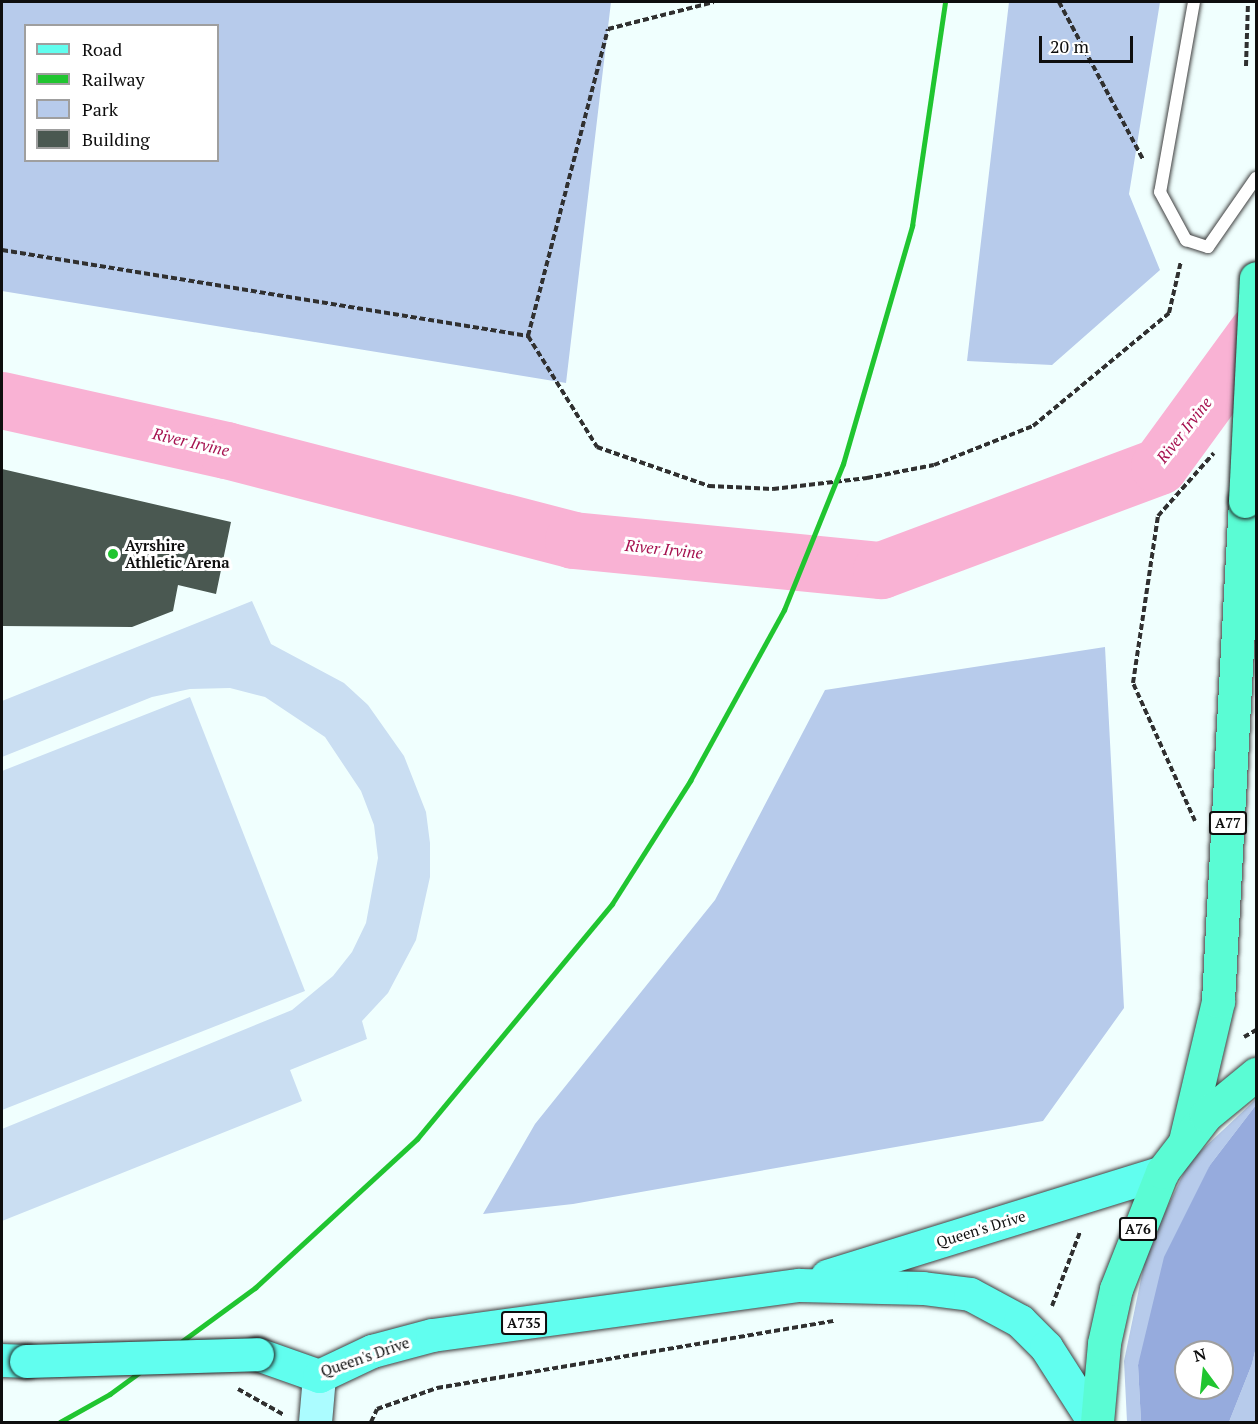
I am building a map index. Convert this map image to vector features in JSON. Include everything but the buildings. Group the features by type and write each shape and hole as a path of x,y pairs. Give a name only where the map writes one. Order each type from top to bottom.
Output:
{"highway":[{"name":"A77","path":"1185,1141 1218,1001 1257,278"},
{"name":"A76","path":"1095,1422 1104,1343 1116,1289 1161,1172 1185,1141 1230,1091 1257,1074"}],"main road":[{"name":"Queen's Drive","path":"799,1285 1161,1172"},
{"name":"Queen's Drive","path":"14,1361 257,1354 318,1376 372,1352 432,1335 799,1285 923,1288 970,1294 995,1304 1039,1340 1095,1422"},
{"path":"315,1422 318,1376"}],"lane":[{"path":"1194,2 1160,192 1186,240 1208,247 1257,178"}],"path":[{"path":"714,2 608,29 528,336 597,447 710,486 774,489 867,478 934,465 1033,426 1119,359 1168,313 1186,240"},
{"path":"1059,2 1160,192"},
{"path":"1246,66 1248,2"},
{"path":"2,250 528,336"},
{"path":"1199,829 1133,683 1158,516 1219,447"},
{"path":"1039,1340 1095,1191"},
{"path":"371,1422 377,1409 437,1388 843,1319"},
{"path":"229,1385 286,1417 286,1422"}],"green space":[{"path":"2,2 611,2 566,383 2,291"},
{"path":"1009,2 1160,2 1129,194 1160,270 1052,365 967,361"},
{"path":"1105,647 1124,1008 1043,1121 573,1204 483,1214 535,1124 715,900 825,690"},
{"path":"1256,1099 1256,1105 1210,1165 1138,1365 1141,1422 1127,1422 1124,1361 1147,1250 1189,1162"},
{"path":"1256,1347 1256,1422 1229,1422 1252,1364"}],"shaded area":[{"path":"252,601 271,644 344,683 368,705 404,756 426,812 430,843 430,877 416,940 388,993 362,1021 367,1039 290,1070 302,1101 2,1221 2,1129 292,1010 333,976 352,952 366,923 378,858 374,825 361,791 325,737 265,697 230,688 190,689 152,697 2,757 2,701"},
{"path":"190,697 305,991 2,1110 2,771"},
{"path":"1256,1105 1256,1347 1252,1364 1229,1422 1141,1422 1138,1365 1164,1257 1210,1165"}],"waterway":[{"name":"River Irvine","path":"2,400 226,450 573,540 881,570 1159,466 1256,333"}],"railway":[{"path":"60,1422 110,1394 255,1288 417,1139 612,904 690,781 784,610 843,464 912,226 945,2"}],"place":[{"name":"Ayrshire Athletic Arena","path":"113,554"}]}
